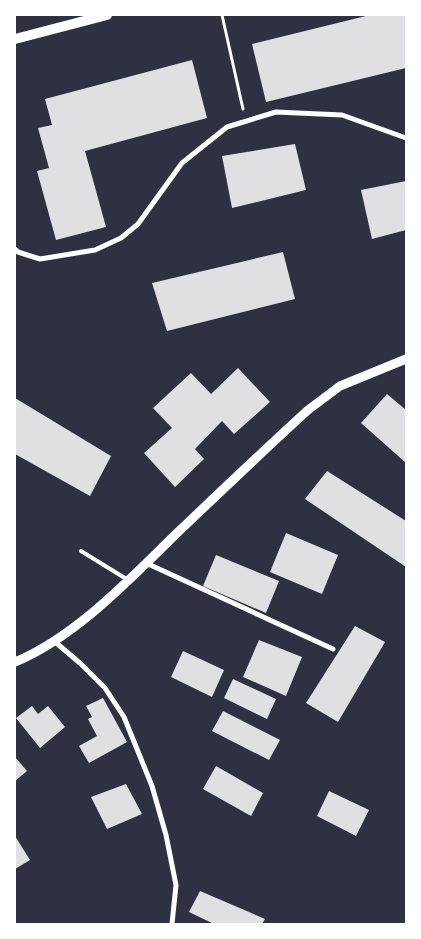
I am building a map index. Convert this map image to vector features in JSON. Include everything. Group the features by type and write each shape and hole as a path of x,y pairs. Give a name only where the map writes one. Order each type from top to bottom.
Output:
{"main road":[{"path":"15,39 107,15"}],"street":[{"path":"15,249 18,252 40,258 95,250 121,238 138,224 182,163 227,127 276,112 342,115 406,138"},
{"path":"15,662 54,641 84,619 146,564 308,410 340,386 406,359"},
{"path":"146,564 333,649"},
{"path":"54,641 105,688 124,717 152,786 166,835 176,885 172,924"}],"lane":[{"path":"81,551 128,580"}],"path":[{"path":"222,15 246,121"}],"building":[{"path":"370,15 406,15 406,68 266,102 252,44"},
{"path":"192,60 207,118 85,151 106,227 56,240 37,171 49,168 38,128 52,125 45,99"},
{"path":"295,144 306,190 232,208 222,156"},
{"path":"406,181 406,230 372,239 361,190"},
{"path":"283,252 295,299 167,331 152,283"},
{"path":"238,368 270,402 234,434 222,421 195,449 204,459 175,487 144,453 172,428 153,408 191,373 211,394"},
{"path":"387,394 406,410 406,463 361,423"},
{"path":"15,398 111,456 90,496 15,454"},
{"path":"327,471 406,521 406,567 305,499"},
{"path":"286,533 338,555 322,594 270,572"},
{"path":"216,555 279,581 266,613 203,586"},
{"path":"355,626 385,642 338,722 306,703"},
{"path":"259,640 302,657 286,696 243,677"},
{"path":"183,651 224,670 212,697 171,677"},
{"path":"233,679 276,699 267,719 224,698"},
{"path":"103,698 127,742 89,763 79,746 97,736 88,719 92,717 86,706"},
{"path":"32,706 38,714 48,706 65,727 40,748 16,718"},
{"path":"223,711 280,740 269,760 212,731"},
{"path":"15,757 27,771 15,781"},
{"path":"216,766 263,793 251,816 203,789"},
{"path":"126,784 142,814 107,829 91,797"},
{"path":"329,791 369,810 356,836 317,816"},
{"path":"15,836 30,860 15,869"},
{"path":"200,891 265,919 262,924 214,924 189,912"}]}
